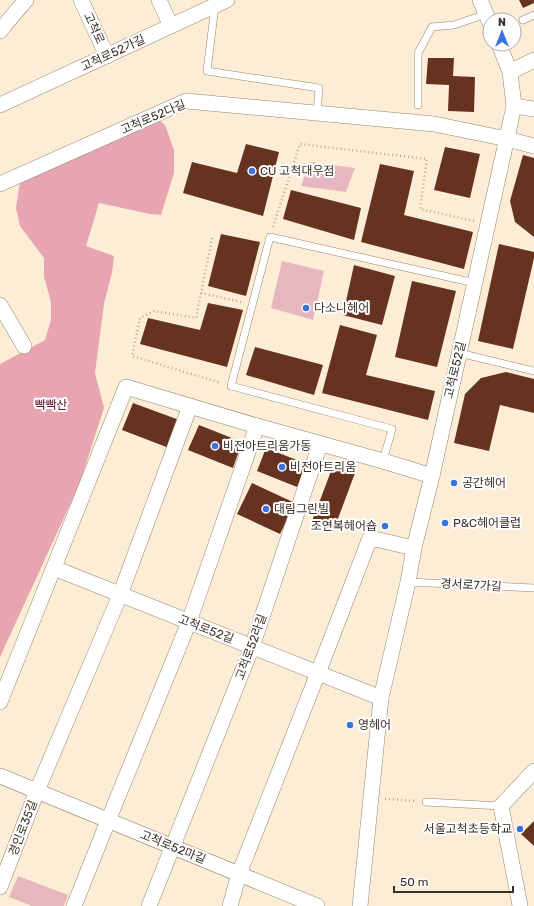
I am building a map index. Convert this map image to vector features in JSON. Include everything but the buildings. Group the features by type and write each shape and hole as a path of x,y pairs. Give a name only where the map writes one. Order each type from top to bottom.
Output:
{"street":[{"path":"0,31 26,0"},
{"name":"고척로","path":"81,0 107,56"},
{"path":"159,0 171,26"},
{"path":"480,0 485,12"},
{"name":"고척로52가길","path":"0,105 221,3"},
{"name":"고척로52길","path":"360,906 381,698 514,106 510,72 502,52"},
{"path":"510,72 534,60"},
{"name":"고척로52다길","path":"0,184 186,101 434,124 534,146"},
{"path":"514,106 534,109"},
{"path":"0,305 24,346"},
{"path":"0,702 126,387 432,476"},
{"path":"37,791 120,595 190,406"},
{"path":"74,906 189,622 257,426"},
{"name":"고척로52라길","path":"173,847 252,647 320,444"},
{"path":"230,906 239,874 370,538 414,548"},
{"name":"고척로52길","path":"54,568 381,698"},
{"path":"520,906 501,806 534,771"},
{"name":"고척로52마길","path":"0,776 317,906"},
{"name":"경인로35길","path":"0,887 37,791"},
{"path":"149,906 173,847"}],"lane":[{"path":"221,3 207,71 319,88 317,113"},
{"path":"523,20 534,15"},
{"path":"418,105 418,53 432,27 482,20"},
{"path":"383,461 392,429 231,386 270,237 475,283"},
{"path":"459,353 534,371"},
{"name":"경서로7가길","path":"408,582 534,588"},
{"path":"426,802 501,806"}],"path":[{"path":"270,237 300,144 427,159 420,209 488,224"},
{"path":"212,238 196,318 154,311 140,318 132,356 231,386"},
{"path":"201,293 252,305"},
{"path":"371,799 426,802"}],"shaded area":[{"path":"310,162 355,168 346,192 301,186"},
{"path":"282,261 324,271 313,320 271,308"},
{"path":"18,876 68,895 64,906 32,906 9,897"}],"green space":[{"name":"빡빡산","path":"153,115 165,125 174,150 174,173 161,215 99,203 86,246 114,256 112,272 104,304 95,373 104,408 79,485 0,657 0,364 45,340 51,320 51,302 44,277 44,258 20,226 16,208 21,175"}],"place":[{"name":"CU 고척대우점","path":"252,171"},
{"name":"다소니헤어","path":"306,308"},
{"name":"비전아트리움가동","path":"215,446"},
{"name":"비전아트리움","path":"282,467"},
{"name":"공간헤어","path":"454,483"},
{"name":"대림그린빌","path":"266,509"},
{"name":"P&C헤어클럽","path":"445,523"},
{"name":"조연복헤어숍","path":"385,526"},
{"name":"영헤어","path":"350,725"},
{"name":"서울고척초등학교","path":"520,829"}]}
